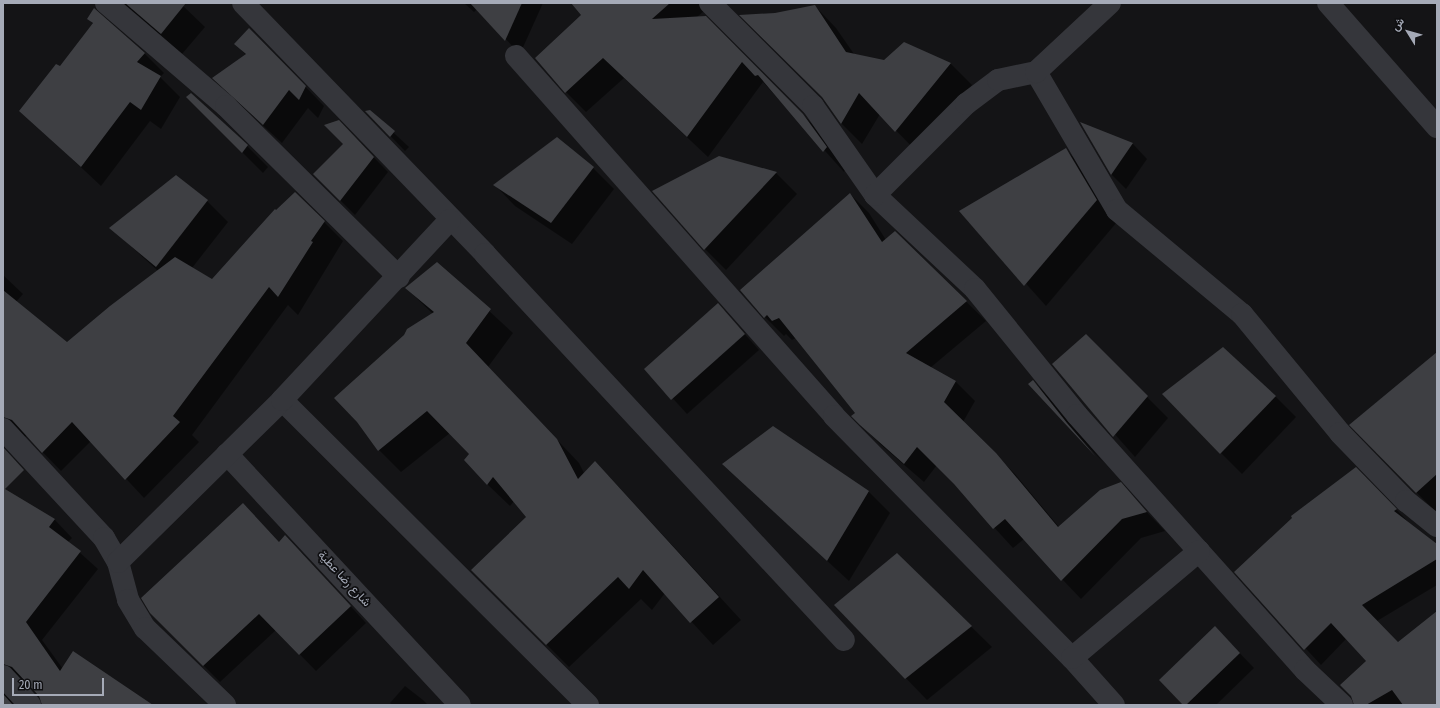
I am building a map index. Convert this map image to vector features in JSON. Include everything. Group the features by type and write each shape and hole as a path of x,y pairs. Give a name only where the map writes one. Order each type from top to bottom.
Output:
{"street":[{"path":"106,3 226,106 398,277"},
{"path":"243,3 450,220 491,260 844,640"},
{"path":"710,3 813,106 874,195 975,289 1077,415 1305,670 1342,705"},
{"path":"874,195 966,104 998,80 1036,72 1110,3"},
{"path":"1328,3 1437,127"},
{"path":"516,56 834,416 1072,658 1114,705"},
{"path":"1036,72 1117,210 1242,314 1340,433 1406,502 1437,526"},
{"path":"118,562 282,400 450,220"},
{"path":"282,400 588,705"},
{"path":"3,429 95,527 118,562 128,600 145,628 225,705"},
{"name":"شارع رضا عطية","path":"227,454 460,705"},
{"path":"1072,658 1198,551"},
{"path":"3,676 30,705"}],"building":[{"path":"125,3 186,3 161,34"},
{"path":"470,3 522,3 505,41"},
{"path":"571,3 670,3 652,19 706,16 803,114 827,147 823,152 758,75 755,76 742,62 687,137 603,58 565,93 535,58 581,15"},
{"path":"815,5 846,52 884,60 904,42 951,63 895,132 859,93 841,124 822,97 739,15 775,13"},
{"path":"94,8 145,53 137,62 161,76 141,110 130,102 81,167 19,111 56,64 60,66 93,23 87,19"},
{"path":"249,28 306,86 299,100 289,90 263,125 212,78 246,54 234,44"},
{"path":"191,93 248,145 242,153 186,97"},
{"path":"370,110 395,131 390,137 365,111"},
{"path":"339,120 374,157 340,201 313,174 343,144 324,125"},
{"path":"1080,122 1133,143 1111,175"},
{"path":"557,137 594,167 551,223 493,185"},
{"path":"1066,148 1097,200 1024,286 959,211"},
{"path":"719,156 777,172 704,250 652,191"},
{"path":"176,175 208,200 156,267 109,228"},
{"path":"295,192 325,221 311,241 313,242 278,297 269,287 173,416 180,422 125,480 72,422 42,453 12,420 3,417 3,290 67,342 110,306 175,257 212,279 275,209 276,210"},
{"path":"850,193 882,242 895,231 967,301 906,353 956,381 944,402 996,453 1058,527 1100,490 1121,482 1147,512 1122,519 1061,581 1005,519 993,529 954,484 917,447 904,464 860,425 851,416 855,413 779,318 772,321 767,315 764,318 740,290"},
{"path":"437,262 491,309 466,343 557,439 578,479 595,461 719,597 690,623 643,570 629,589 618,577 546,645 471,570 526,517 493,477 487,485 464,460 469,454 427,411 378,451 357,422 334,398 404,335 407,329 434,312 405,288"},
{"path":"718,303 745,334 671,400 644,369"},
{"path":"1086,334 1148,396 1113,437 1052,364"},
{"path":"1223,347 1276,396 1220,454 1162,394"},
{"path":"1437,352 1437,474 1416,493 1349,425"},
{"path":"1033,380 1067,423 1096,457 1028,384"},
{"path":"773,426 869,491 827,561 722,464"},
{"path":"3,447 24,470 5,489 55,519 49,527 81,551 26,622 60,671 73,651 153,705 42,705 39,696 12,667 3,664"},
{"path":"1356,467 1397,509 1394,511 1437,544 1437,559 1362,605 1398,642 1437,611 1437,705 1403,705 1392,690 1366,705 1354,705 1351,696 1340,685 1366,661 1331,623 1304,650 1234,572 1292,518 1291,516"},
{"path":"243,503 279,542 285,535 351,606 299,655 259,614 203,666 150,613 141,598"},
{"path":"897,553 972,626 905,679 834,605"},
{"path":"1215,626 1240,653 1186,705 1183,705 1159,680"},
{"path":"3,694 13,705 3,705"}]}
